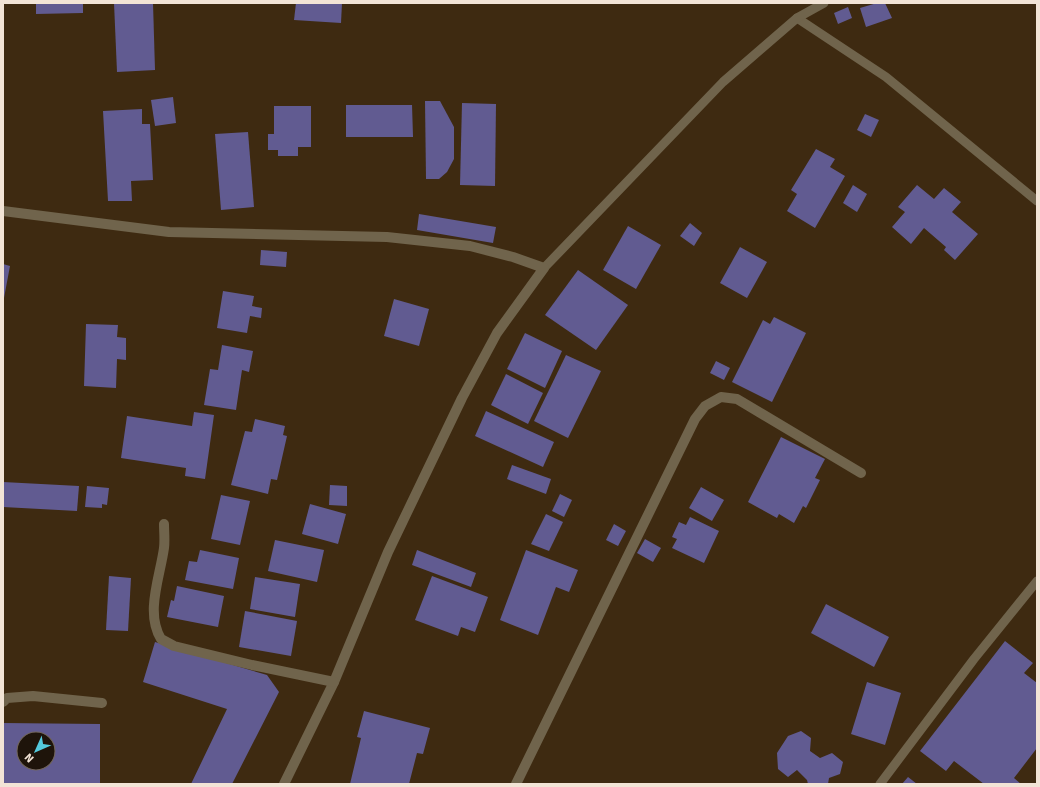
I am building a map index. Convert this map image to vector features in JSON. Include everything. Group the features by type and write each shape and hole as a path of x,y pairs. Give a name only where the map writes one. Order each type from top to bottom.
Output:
{"street":[{"path":"3,211 169,232 386,237 470,246 513,257 544,268 498,334 462,398 388,552 334,682 284,784"},
{"path":"516,784 695,419 705,406 721,397 737,399 861,473"},
{"path":"164,524 164,547 155,602 154,624 161,639 174,646 252,666 334,682"},
{"path":"3,702 7,698 33,696 102,703"}],"lane":[{"path":"544,268 723,82 797,18 824,3"},
{"path":"797,18 886,77 1037,201"},
{"path":"880,784 974,659 1037,581"}],"building":[{"path":"36,3 83,3 83,13 36,14"},
{"path":"114,3 153,3 155,70 117,72"},
{"path":"296,3 342,3 341,23 294,20"},
{"path":"877,3 885,3 892,18 866,27 860,8"},
{"path":"848,7 852,18 838,24 834,13"},
{"path":"173,97 176,123 155,126 151,100"},
{"path":"425,101 440,101 454,127 454,159 447,172 439,179 426,179"},
{"path":"462,103 496,104 495,186 460,185"},
{"path":"346,105 412,105 413,137 346,137"},
{"path":"274,106 311,106 311,147 298,147 298,156 278,156 278,150 268,150 268,134 274,134"},
{"path":"142,109 142,124 150,124 153,180 131,181 132,201 108,201 103,111"},
{"path":"865,114 879,120 871,137 857,130"},
{"path":"248,132 254,207 221,210 215,134"},
{"path":"816,149 835,159 830,167 845,176 815,228 787,211 797,194 791,190"},
{"path":"853,185 867,194 857,212 843,203"},
{"path":"917,185 934,199 944,188 961,202 952,212 978,234 955,260 944,250 946,247 924,228 911,244 892,227 905,212 898,207"},
{"path":"419,214 496,227 493,243 417,230"},
{"path":"690,223 702,233 694,246 680,236"},
{"path":"628,226 661,245 636,289 603,270"},
{"path":"740,247 767,262 747,298 720,283"},
{"path":"261,250 287,252 286,267 260,265"},
{"path":"3,264 10,266 4,298 3,298"},
{"path":"578,270 628,305 596,350 545,315"},
{"path":"223,291 254,296 252,306 262,308 261,318 250,316 247,333 217,328"},
{"path":"394,299 429,309 419,346 384,336"},
{"path":"774,317 806,333 772,402 732,382 763,320 770,324"},
{"path":"86,324 118,325 117,337 126,338 126,360 117,359 116,388 84,386"},
{"path":"525,333 562,351 545,388 507,369"},
{"path":"222,345 253,351 249,372 242,370 236,410 204,405 210,369 218,370"},
{"path":"566,355 601,371 568,438 534,421"},
{"path":"716,361 730,368 724,380 710,373"},
{"path":"506,374 543,393 528,424 491,405"},
{"path":"486,411 554,442 543,467 475,436"},
{"path":"194,412 214,415 205,479 185,476 186,468 121,458 127,416 192,426"},
{"path":"255,419 285,426 283,435 287,436 277,480 271,479 268,494 231,485 245,431 252,432"},
{"path":"781,437 825,459 815,478 820,480 806,508 803,506 794,523 779,514 777,518 748,502"},
{"path":"512,465 551,479 546,494 507,479"},
{"path":"3,482 79,486 77,511 3,507"},
{"path":"330,485 347,486 347,506 329,505"},
{"path":"87,486 109,488 107,505 102,504 102,508 85,507"},
{"path":"701,487 724,500 712,521 689,508"},
{"path":"560,494 572,500 564,517 552,511"},
{"path":"221,495 250,501 240,545 211,539"},
{"path":"310,504 346,514 338,544 302,534"},
{"path":"546,514 563,522 549,551 531,544"},
{"path":"690,517 719,531 704,563 672,548 677,539 672,537 679,522 686,525"},
{"path":"614,524 626,531 618,546 606,540"},
{"path":"645,539 661,548 653,562 637,553"},
{"path":"275,540 324,550 317,582 268,571"},
{"path":"200,550 239,558 233,589 185,580 189,561 197,562"},
{"path":"417,550 476,573 471,587 412,565"},
{"path":"526,550 578,570 569,592 556,587 538,635 500,620"},
{"path":"109,576 131,578 128,631 106,630"},
{"path":"432,576 488,597 475,632 461,627 458,636 415,620"},
{"path":"255,577 300,584 295,617 250,609"},
{"path":"177,586 224,596 218,627 167,617 171,600 174,601"},
{"path":"826,604 889,637 874,667 811,633"},
{"path":"245,611 297,621 291,656 239,647"},
{"path":"1005,641 1033,663 1024,673 1037,683 1037,748 1014,778 1021,784 984,784 954,761 946,771 920,751"},
{"path":"155,642 267,675 279,692 232,784 191,784 227,709 143,682"},
{"path":"867,682 901,693 885,745 851,734"},
{"path":"364,711 430,728 423,754 417,753 409,784 350,784 361,738 357,737"},
{"path":"3,723 100,724 100,784 3,784"},
{"path":"801,731 811,738 810,751 820,758 832,753 843,762 840,774 829,778 828,784 808,784 807,780 797,770 788,777 778,769 777,753 788,736"},
{"path":"908,777 917,784 902,784"}]}
